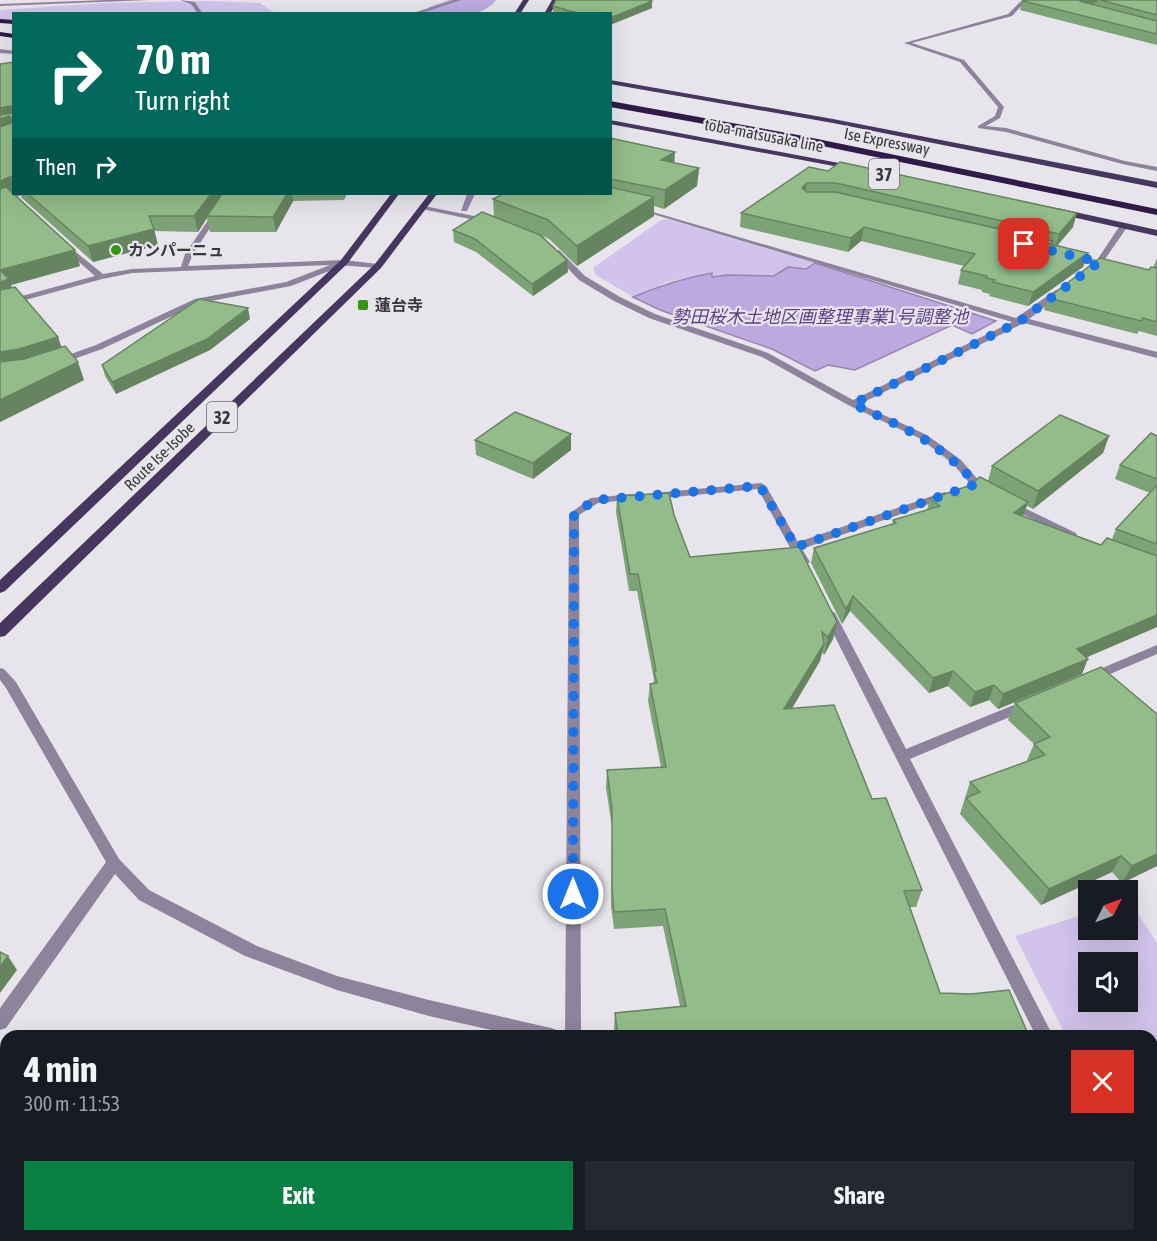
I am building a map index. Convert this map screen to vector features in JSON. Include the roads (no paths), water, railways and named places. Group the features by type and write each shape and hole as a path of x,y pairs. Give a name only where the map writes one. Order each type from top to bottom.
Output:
{"highway":[{"name":"Ise Expressway","path":"612,97 853,140 1157,202"},
{"name":"Ise Expressway","path":"612,104 798,138 1157,212"}],"main road":[{"name":"toba-matsusaka line","path":"612,82 822,119 1156,183"},
{"name":"toba-matsusaka line","path":"612,122 860,169"},
{"name":"Route Ise-Isobe","path":"0,588 344,262 394,195"},
{"name":"Route Ise-Isobe","path":"0,632 378,266 432,195"},
{"path":"1047,209 1157,233"}],"street":[{"path":"0,5 147,0"},
{"path":"182,0 193,3 200,12"},
{"path":"419,12 459,0"},
{"path":"1025,0 1010,15 907,43 962,61 1001,107 998,117 980,127 1006,130 1124,163 1157,169"},
{"path":"0,202 18,195"},
{"path":"184,268 189,254 229,195"},
{"path":"13,197 21,205"},
{"path":"624,204 658,212 1020,321 1157,355"},
{"path":"424,208 478,217 498,224"},
{"path":"1086,272 1099,262 1124,226"},
{"path":"57,237 101,277"},
{"path":"545,243 582,278 617,299 652,316 765,355 853,404 924,437 957,462 964,488"},
{"path":"1056,251 1120,269"},
{"path":"47,366 99,347 198,301 288,284 344,262"},
{"path":"0,304 132,271 344,262 378,266"},
{"path":"853,404 1020,321 1067,285"},
{"path":"573,1030 574,514 595,500 760,486 812,578"},
{"path":"796,547 964,488 1008,504 1082,539"},
{"path":"822,599 1042,1030"},
{"path":"1082,681 1108,676 1157,649"},
{"path":"0,672 11,685 114,863 144,895 251,951 337,983 429,1008 525,1030"},
{"path":"901,757 1040,699"},
{"path":"0,1022 114,863"}],"water":[{"name":"勢田桜木土地区画整理事業1号調整池","path":"815,263 996,321 972,334 952,325 855,370 828,365 815,371 772,349 660,310 633,297 652,289 712,273 712,277 774,276 788,267 806,269"}],"waterway":[{"path":"447,12 480,0"},
{"path":"464,209 471,195"}],"place":[{"name":"カンパーニュ","path":"116,250"},
{"name":"蓮台寺","path":"363,305"}]}
